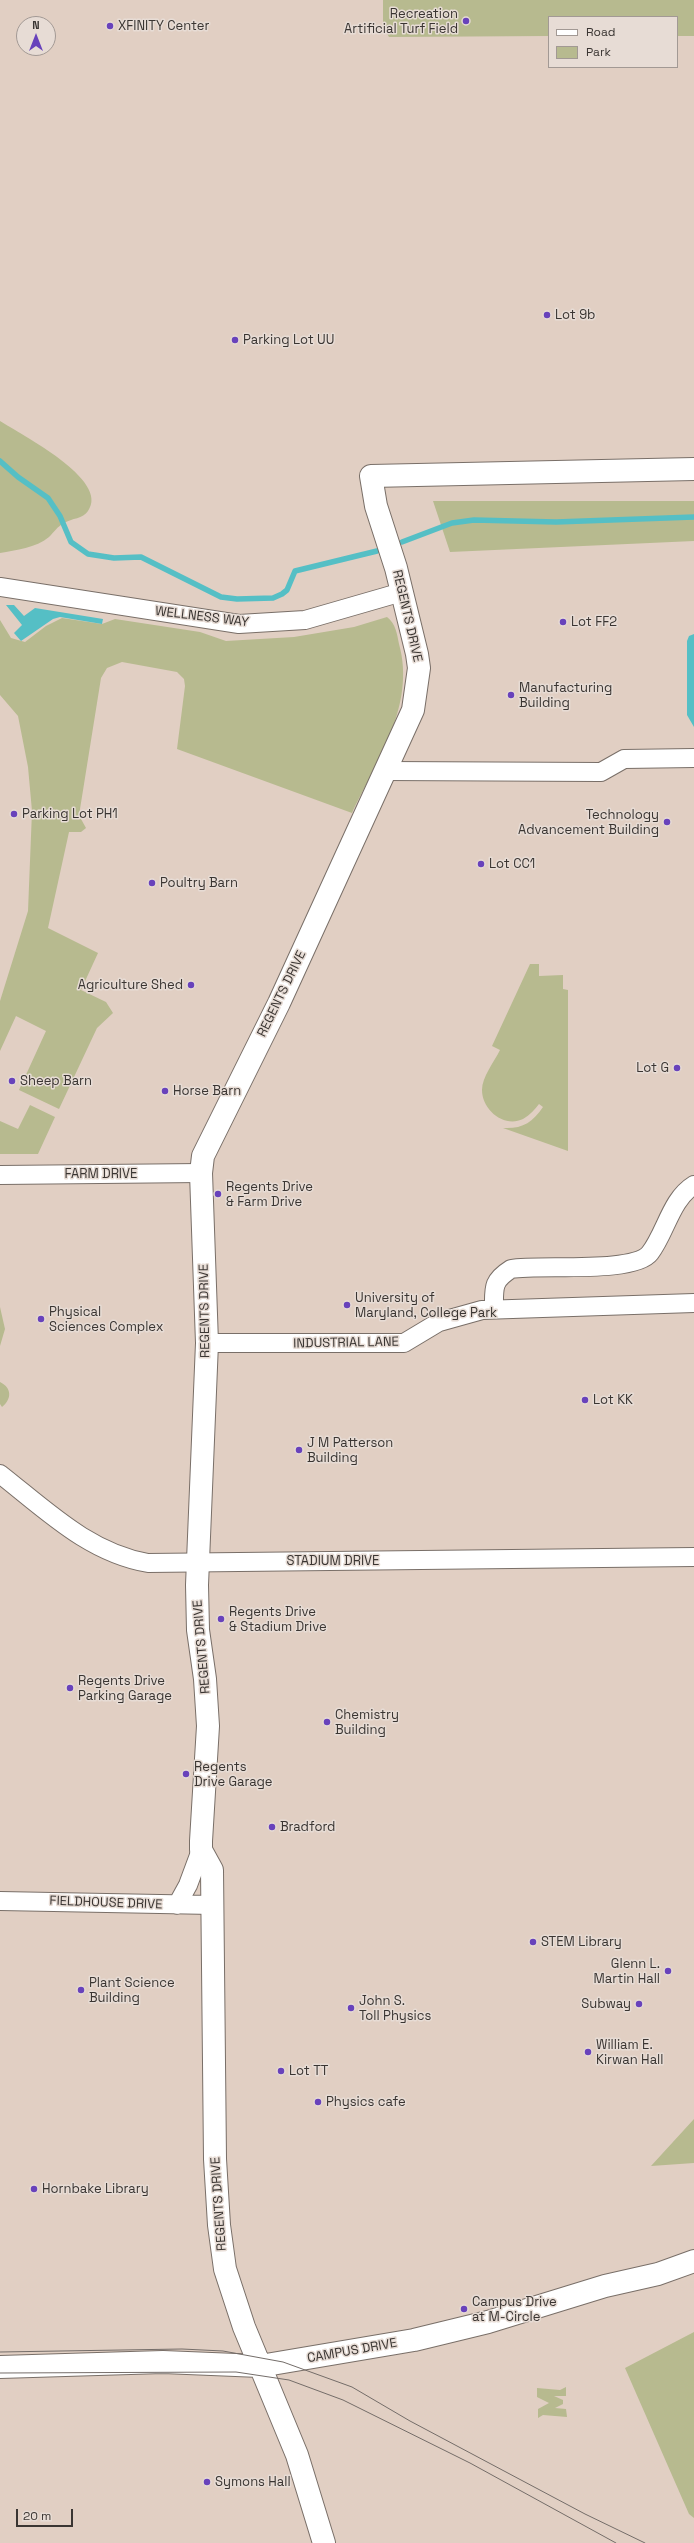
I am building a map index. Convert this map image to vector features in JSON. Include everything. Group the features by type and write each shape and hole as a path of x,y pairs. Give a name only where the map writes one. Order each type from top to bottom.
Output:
{"street":[{"name":"REGENTS DRIVE","path":"177,1905 188,1885 201,1850 208,1726 205,1679 198,1630 197,1562 207,1344 202,1173 205,1151 279,1003 413,710 419,668 402,592 376,506 371,476 694,469"},
{"name":"WELLNESS WAY","path":"0,587 240,624 305,620 402,592"},
{"path":"386,770 601,772 624,759 694,758"},
{"name":"FARM DRIVE","path":"0,1175 202,1173"},
{"path":"494,1309 494,1286 498,1277 510,1269 623,1265 642,1260 657,1243 680,1197 694,1185"},
{"name":"INDUSTRIAL LANE","path":"207,1344 404,1343 439,1322 472,1312 494,1309 694,1303"},
{"name":"STADIUM DRIVE","path":"0,1474 76,1534 101,1549 119,1556 148,1563 694,1557"},
{"name":"REGENTS DRIVE","path":"201,1850 212,1870 216,2159 219,2225 230,2288 299,2461 324,2543"},
{"name":"FIELDHOUSE DRIVE","path":"0,1901 212,1905"},
{"name":"CAMPUS DRIVE","path":"0,2367 163,2362 260,2366 414,2340 488,2322 605,2286 658,2274 694,2260"}],"shaded area":[{"name":"University of Maryland, College Park","path":"0,0 694,0 694,2543 0,2543"}],"green space":[{"name":"Recreation Artificial Turf Field","path":"383,0 694,0 694,36 678,36 678,16 548,16 548,36 389,37 383,26"},
{"path":"0,421 43,447 76,472 87,486 92,499 86,514 67,521 57,528 44,541 26,548 0,553"},
{"path":"433,501 694,501 694,541 450,552"},
{"path":"387,617 396,629 403,667 402,689 398,710 391,732 352,813 177,749 185,686 184,679 177,672 122,662 107,668 101,678 80,809 81,819 86,828 81,832 69,832 48,928 98,953 81,990 106,1002 113,1013 97,1028 59,1109 19,1090 46,1031 16,1016 0,1051 0,1001 28,911 32,811 28,767 18,716 0,695 0,620 11,638 25,642 46,626 62,618 102,624 115,619 200,632 226,641 294,637 354,627"},
{"path":"530,964 539,964 539,976 563,975 563,989 568,990 568,1151 503,1128 521,1126 531,1121 543,1107 539,1104 523,1119 509,1121 495,1115 486,1104 483,1097 482,1090 484,1080 500,1050 492,1046"},
{"path":"30,1105 55,1117 38,1154 0,1154 0,1121 18,1129"},
{"path":"0,1307 5,1329 0,1346"},
{"path":"0,1382 9,1390 8,1401 2,1407 0,1404"},
{"path":"694,2119 694,2163 651,2166"},
{"path":"694,2332 694,2518 689,2514 625,2368"},
{"path":"566,2387 566,2396 554,2396 563,2400 563,2404 555,2408 566,2409 567,2417 543,2415 538,2418 538,2409 549,2403 537,2397 537,2388 560,2390"}],"water":[{"path":"6,605 14,605 24,616 35,608 103,619 102,624 60,617 53,619 21,641 14,633 22,625"},
{"path":"694,634 694,727 687,715 687,641 689,636"}],"waterway":[{"path":"0,461 18,477 48,498 60,516 71,542 88,554 114,558 141,557 221,597 237,599 273,598 287,590 295,571 377,551"},
{"path":"402,542 452,523 474,520 556,522 694,517"}],"tram line":[{"path":"0,2352 182,2349 223,2351 283,2362 352,2387 410,2421 585,2514 645,2543"},
{"path":"0,2373 236,2372 289,2380 343,2400 470,2463 616,2543"}],"place":[{"name":"Recreation Artificial Turf Field","path":"466,21"},
{"name":"XFINITY Center","path":"110,26"},
{"name":"Lot 9b","path":"547,315"},
{"name":"Parking Lot UU","path":"235,340"},
{"name":"Lot FF2","path":"563,622"},
{"name":"Manufacturing Building","path":"511,695"},
{"name":"Parking Lot PH1","path":"14,814"},
{"name":"Technology Advancement Building","path":"667,822"},
{"name":"Lot CC1","path":"481,864"},
{"name":"Poultry Barn","path":"152,883"},
{"name":"Agriculture Shed","path":"191,985"},
{"name":"Lot G","path":"677,1068"},
{"name":"Sheep Barn","path":"12,1081"},
{"name":"Horse Barn","path":"165,1091"},
{"name":"Regents Drive & Farm Drive","path":"218,1194"},
{"name":"University of Maryland, College Park","path":"347,1305"},
{"name":"Physical Sciences Complex","path":"41,1319"},
{"name":"Lot KK","path":"585,1400"},
{"name":"J M Patterson Building","path":"299,1450"},
{"name":"Regents Drive & Stadium Drive","path":"221,1619"},
{"name":"Regents Drive Parking Garage","path":"70,1688"},
{"name":"Chemistry Building","path":"327,1722"},
{"name":"Regents Drive Garage","path":"186,1774"},
{"name":"Bradford","path":"272,1827"},
{"name":"STEM Library","path":"533,1942"},
{"name":"Glenn L. Martin Hall","path":"668,1971"},
{"name":"Plant Science Building","path":"81,1990"},
{"name":"Subway","path":"639,2004"},
{"name":"John S. Toll Physics","path":"351,2008"},
{"name":"William E. Kirwan Hall","path":"588,2052"},
{"name":"Lot TT","path":"281,2071"},
{"name":"Physics cafe","path":"318,2102"},
{"name":"Hornbake Library","path":"34,2189"},
{"name":"Campus Drive at M-Circle","path":"464,2309"},
{"name":"Symons Hall","path":"207,2482"}]}
